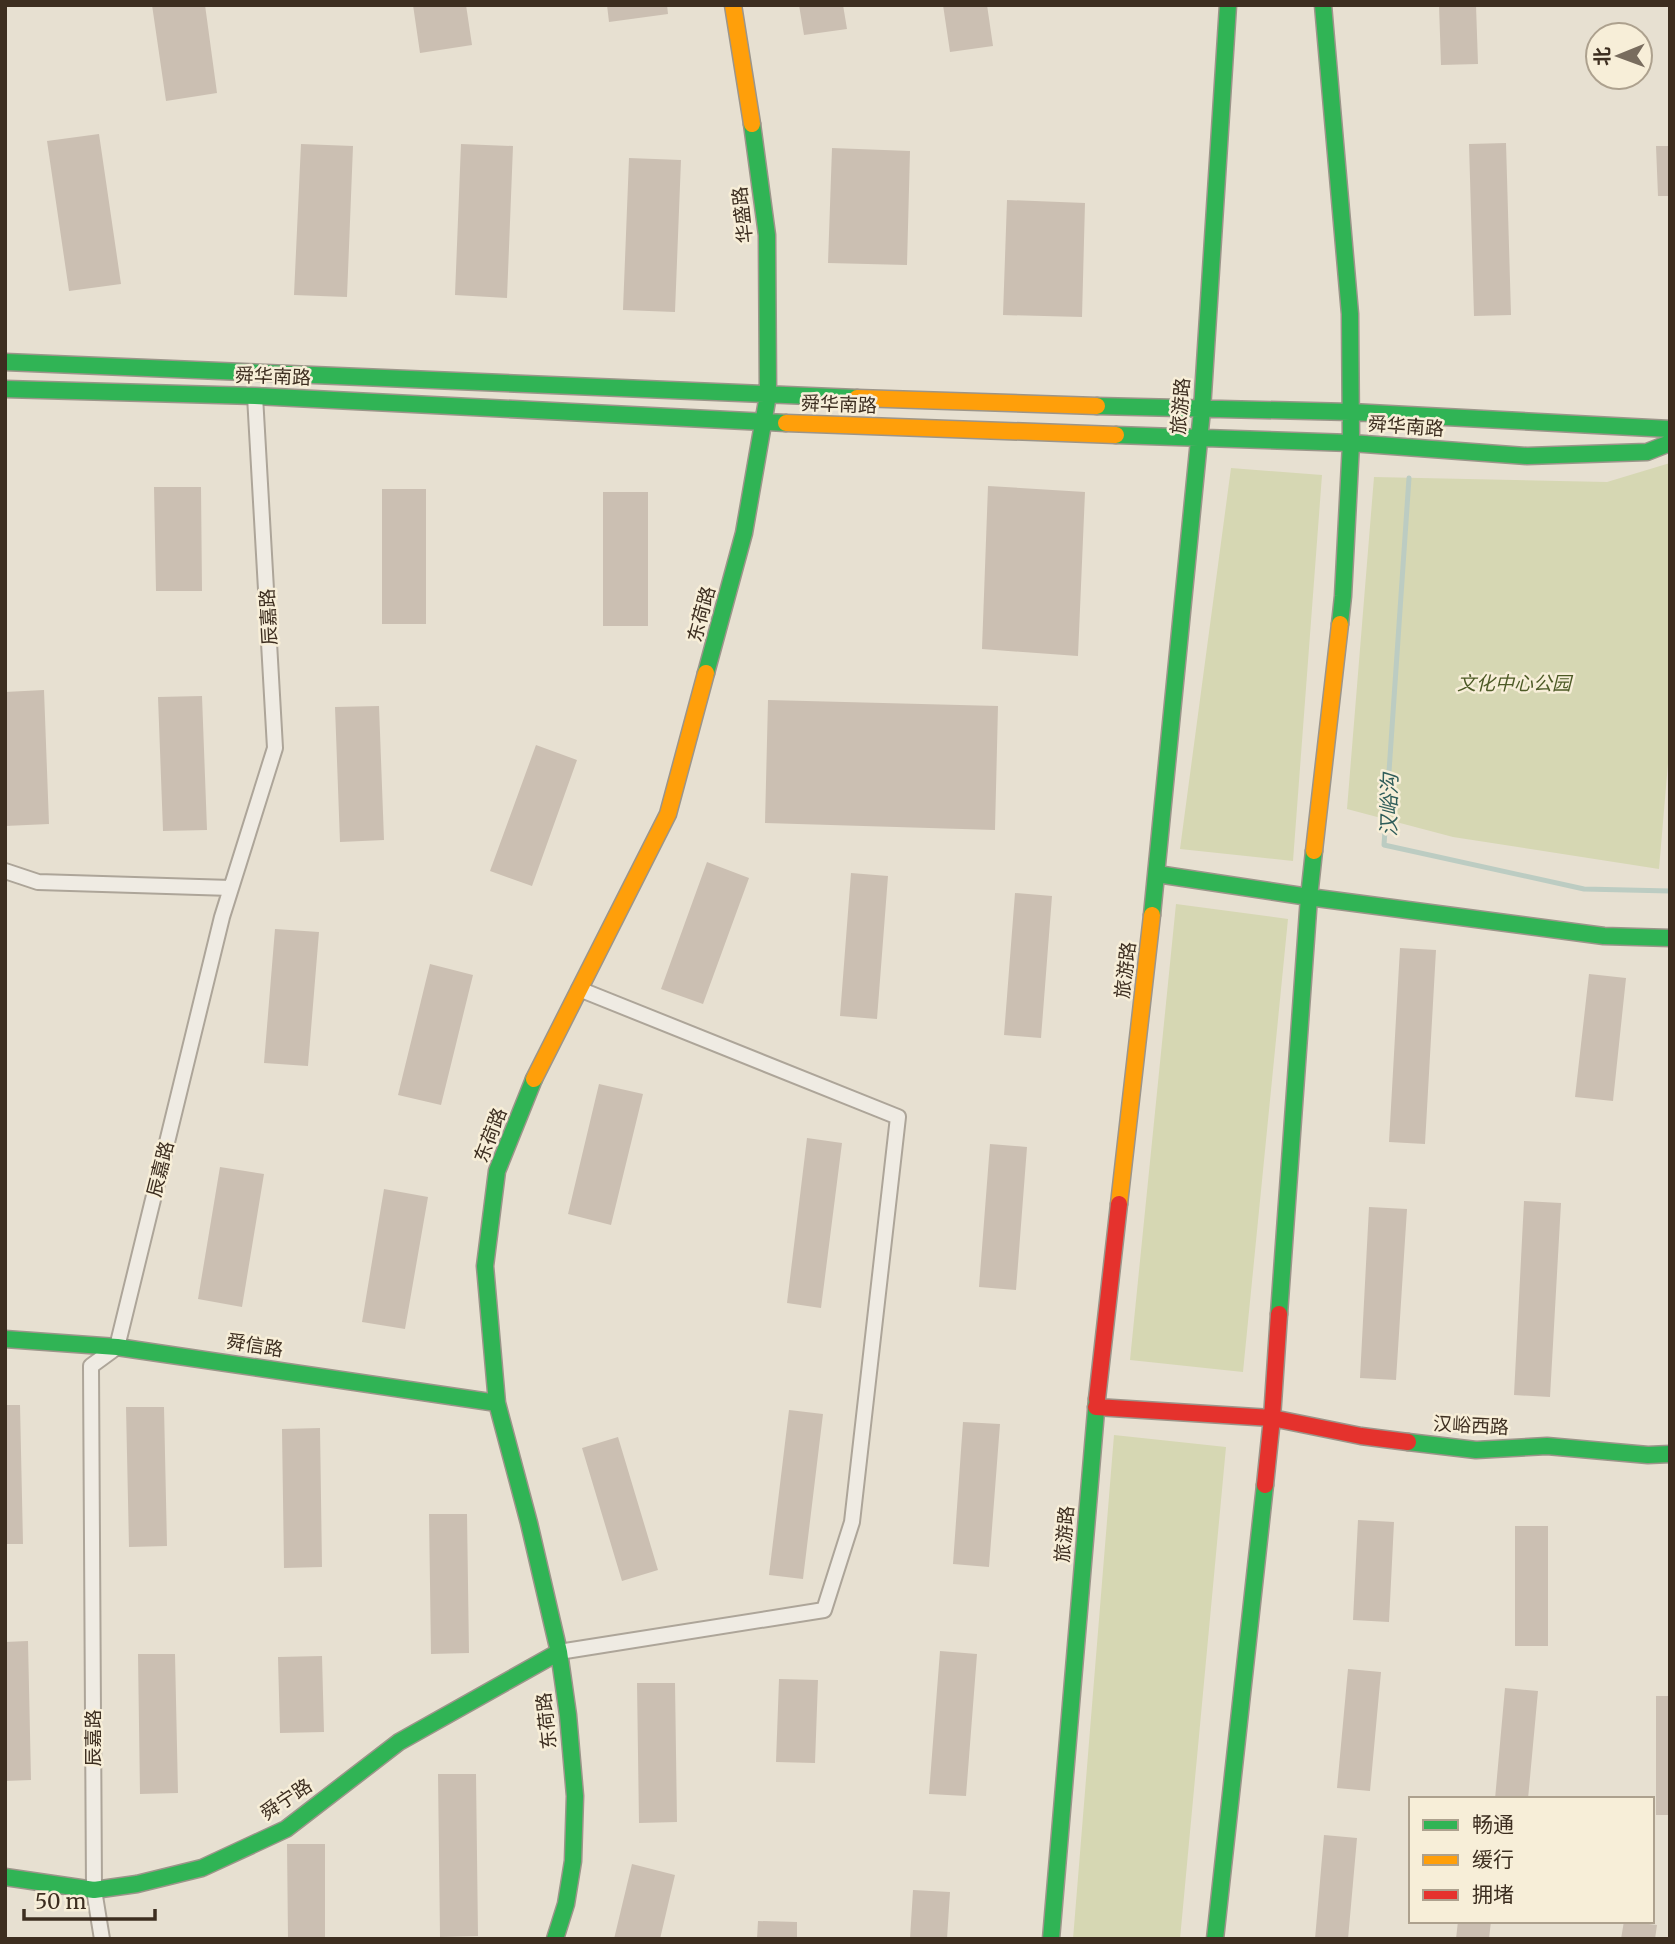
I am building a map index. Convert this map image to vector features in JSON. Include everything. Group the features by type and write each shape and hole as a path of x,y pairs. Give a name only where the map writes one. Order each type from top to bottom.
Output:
{"main road":[{"name":"华盛路","path":"733,5 767,235 768,395 764,422"},
{"name":"旅游路","path":"1051,1939 1096,1407 1157,874 1202,410 1228,5"},
{"path":"1215,1939 1272,1418 1309,897 1343,596 1351,443 1350,314 1323,5"},
{"name":"舜华南路","path":"5,362 768,395 1202,410 1351,412 1670,429"},
{"name":"舜华南路","path":"5,389 256,396 764,422 1351,443 1527,456 1647,452 1670,443"},
{"name":"东荷路","path":"555,1939 566,1904 573,1861 575,1796 559,1652 504,1424 496,1403 485,1266 497,1171 540,1066 668,814 744,533 764,422"},
{"path":"1157,874 1604,936 1670,938"},
{"name":"舜信路","path":"5,1339 117,1347 496,1403"},
{"name":"汉峪西路","path":"1096,1407 1272,1418 1361,1436 1476,1450 1547,1446 1648,1455 1670,1454"},
{"name":"舜宁路","path":"5,1877 94,1890 137,1884 202,1868 286,1829 399,1742 559,1652"}],"street":[{"name":"辰嘉路","path":"102,1939 94,1890 91,1366 117,1347 222,917 275,748 256,396"},
{"path":"5,871 38,882 231,888"},
{"path":"559,1652 824,1609 852,1522 898,1117 579,989"}],"green space":[{"name":"文化中心公园","path":"1670,463 1670,740 1659,869 1453,837 1347,809 1374,477 1607,482"},
{"path":"1231,468 1322,475 1293,861 1180,849"},
{"path":"1176,904 1288,919 1243,1372 1130,1360"},
{"path":"1114,1435 1226,1447 1180,1939 1073,1939"}],"building":[{"path":"152,5 205,5 217,93 166,101"},
{"path":"413,5 466,5 472,45 420,53"},
{"path":"607,5 667,5 668,14 609,22"},
{"path":"799,5 843,5 847,29 804,35"},
{"path":"943,5 987,5 993,46 950,52"},
{"path":"1439,5 1476,5 1478,64 1441,65"},
{"path":"99,134 121,284 69,291 47,141"},
{"path":"1506,143 1511,315 1474,316 1469,144"},
{"path":"301,144 353,146 347,297 294,295"},
{"path":"461,144 513,146 507,298 455,295"},
{"path":"1656,146 1670,146 1670,196 1658,196"},
{"path":"832,148 910,151 907,265 828,263"},
{"path":"629,158 681,160 675,312 623,310"},
{"path":"1007,200 1085,203 1082,317 1003,315"},
{"path":"988,486 1085,492 1078,656 982,649"},
{"path":"154,487 201,487 202,591 156,591"},
{"path":"382,489 426,489 426,624 382,624"},
{"path":"603,492 648,492 648,626 603,626"},
{"path":"44,690 49,824 5,826 5,692"},
{"path":"202,696 207,830 163,831 158,697"},
{"path":"768,700 998,706 995,830 765,823"},
{"path":"379,706 384,840 340,842 335,707"},
{"path":"536,745 577,760 532,886 490,871"},
{"path":"707,862 749,878 703,1004 661,989"},
{"path":"851,873 888,876 877,1019 840,1016"},
{"path":"1015,893 1052,896 1041,1038 1004,1035"},
{"path":"275,929 319,932 308,1066 264,1063"},
{"path":"1400,948 1436,950 1425,1144 1389,1142"},
{"path":"430,964 473,975 441,1105 398,1095"},
{"path":"1589,974 1626,978 1613,1101 1575,1097"},
{"path":"599,1084 643,1094 611,1225 568,1214"},
{"path":"807,1138 842,1143 821,1308 787,1303"},
{"path":"990,1144 1027,1147 1016,1290 979,1287"},
{"path":"220,1167 264,1174 242,1307 198,1299"},
{"path":"384,1189 428,1197 405,1329 362,1322"},
{"path":"1524,1201 1561,1203 1550,1397 1514,1395"},
{"path":"1369,1207 1407,1209 1396,1380 1360,1378"},
{"path":"5,1405 20,1405 23,1544 5,1544"},
{"path":"126,1407 164,1407 167,1546 129,1547"},
{"path":"789,1410 823,1414 803,1579 769,1575"},
{"path":"963,1422 1000,1424 989,1567 953,1564"},
{"path":"320,1428 322,1567 284,1568 282,1429"},
{"path":"618,1437 658,1570 622,1581 582,1448"},
{"path":"429,1514 467,1514 469,1653 431,1654"},
{"path":"1358,1520 1394,1522 1389,1622 1353,1620"},
{"path":"1515,1526 1548,1526 1548,1646 1515,1646"},
{"path":"28,1641 31,1780 5,1781 5,1642"},
{"path":"940,1651 977,1654 966,1796 929,1794"},
{"path":"138,1654 175,1654 178,1793 140,1794"},
{"path":"322,1656 324,1732 280,1733 278,1657"},
{"path":"1348,1669 1381,1672 1370,1791 1337,1788"},
{"path":"779,1679 818,1680 815,1763 776,1762"},
{"path":"637,1683 675,1683 677,1822 639,1823"},
{"path":"1505,1688 1538,1691 1528,1797 1495,1797"},
{"path":"1656,1696 1670,1696 1670,1815 1656,1815"},
{"path":"438,1774 476,1774 478,1936 440,1937"},
{"path":"1324,1835 1357,1838 1348,1939 1315,1939"},
{"path":"287,1844 325,1844 325,1939 288,1939"},
{"path":"632,1864 675,1875 660,1939 614,1939"},
{"path":"913,1890 950,1892 947,1939 910,1939"},
{"path":"758,1921 797,1922 797,1939 757,1939"},
{"path":"1458,1923 1491,1923 1489,1939 1456,1939"},
{"path":"1624,1923 1657,1925 1655,1939 1621,1939"}],"waterway":[{"name":"汉峪沟","path":"1409,478 1384,845 1584,889 1670,891"}],"traffic: fast":[{"path":"1152,915 1202,410 1228,5"},
{"path":"1323,5 1350,314 1351,443 1340,624"},
{"path":"706,673 744,533 768,395 767,235 752,124"},
{"path":"5,362 857,398"},
{"path":"5,389 255,396 786,423"},
{"path":"1097,406 1351,412"},
{"path":"1351,412 1670,429"},
{"path":"1116,435 1351,443"},
{"path":"1351,443 1527,456 1647,452 1670,443"},
{"path":"1279,1314 1314,851"},
{"path":"1157,874 1604,936 1670,938"},
{"path":"534,1079 497,1171 485,1266 497,1403 559,1652 568,1715 575,1796 573,1861 566,1904 555,1939"},
{"path":"5,1339 117,1347 497,1403"},
{"path":"1051,1939 1097,1399"},
{"path":"1408,1442 1476,1450 1547,1446 1648,1455 1670,1454"},
{"path":"1215,1939 1265,1485"},
{"path":"5,1877 94,1890 137,1884 202,1868 286,1829 399,1742 559,1652"}],"traffic: slow":[{"path":"733,5 752,124"},
{"path":"857,398 1097,406"},
{"path":"786,423 1116,435"},
{"path":"1314,851 1340,624"},
{"path":"534,1079 668,814 706,673"},
{"path":"1119,1204 1152,915"}],"traffic: jam":[{"path":"1097,1399 1119,1204"},
{"path":"1265,1485 1279,1314"},
{"path":"1096,1407 1272,1418 1361,1436 1408,1442"}]}
